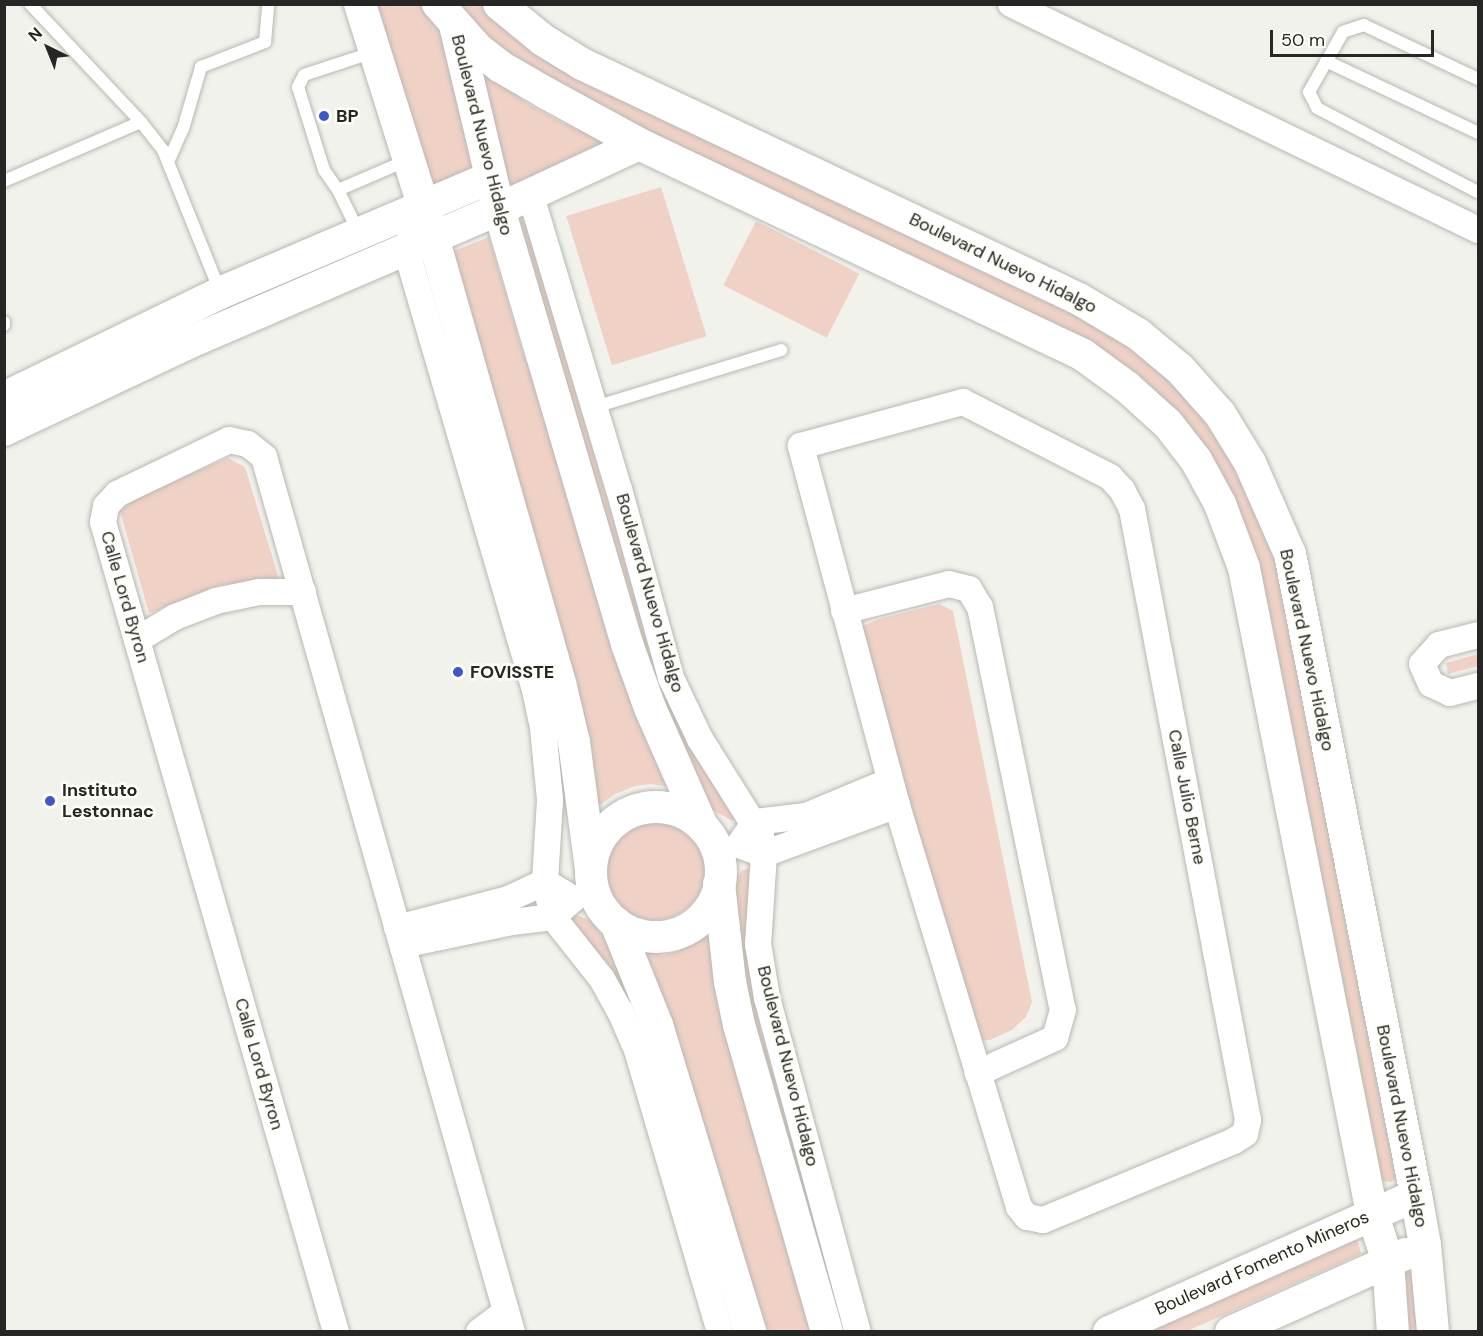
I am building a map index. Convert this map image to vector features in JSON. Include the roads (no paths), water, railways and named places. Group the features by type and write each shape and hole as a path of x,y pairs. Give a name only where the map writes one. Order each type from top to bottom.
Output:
{"street":[{"path":"360,4 422,206 419,243 535,690 543,728 550,800 545,882 553,917 602,979 620,1011 637,1050 720,1332"},
{"name":"Boulevard Nuevo Hidalgo","path":"499,4 543,40 582,63 1079,299 1138,334 1180,369 1220,414 1256,473 1290,554 1416,1195 1425,1245 1433,1332"},
{"path":"1011,4 1479,230"},
{"name":"Boulevard Nuevo Hidalgo","path":"448,11 501,67 639,144 1083,355 1127,387 1168,424 1196,460 1220,504 1244,568 1371,1213 1388,1261 1393,1332"},
{"name":"Boulevard Nuevo Hidalgo","path":"448,11 490,178 627,644 650,708 702,826"},
{"path":"4,430 188,343 499,209 639,144"},
{"path":"4,398 220,292 490,178"},
{"name":"Boulevard Nuevo Hidalgo","path":"530,193 595,407 671,678 700,739 755,822 761,836 764,854 758,944 767,998 858,1332"},
{"path":"419,243 560,683 574,742 586,887 607,915 616,923 643,936 673,935 703,916 716,896 728,849 755,822 809,826 830,832 893,793"},
{"name":"Calle Julio Berne","path":"963,402 1110,477 1122,490 1132,509 1248,1120 1245,1134 1234,1142 1043,1220 1027,1217 1019,1207 893,793 844,611 801,446 963,402"},
{"name":"Calle Lord Byron","path":"336,1332 103,522 106,506 117,494 229,440 248,444 264,457 509,1322"},
{"path":"844,611 949,584 969,589 980,607 1063,1010 1055,1038 978,1073"},
{"path":"137,640 175,617 216,601 259,592 303,592"},
{"path":"1479,635 1439,645 1422,664 1431,684 1450,693 1479,686"},
{"path":"553,917 586,887 597,845 603,834 621,817 632,812 651,807 669,808 687,815 728,849 764,854 809,826"},
{"path":"510,910 545,882 586,887"},
{"name":"Boulevard Nuevo Hidalgo","path":"719,884 730,982 740,1025 826,1332"},
{"path":"399,936 510,910 553,917"},
{"path":"616,923 657,1025 750,1332"},
{"name":"Boulevard Fomento Mineros","path":"1109,1332 1371,1213 1416,1195"},
{"path":"1231,1332 1425,1245"},
{"path":"479,1332 509,1322"}],"lane":[{"path":"30,4 141,122 163,150 220,292"},
{"path":"168,162 183,129 201,67 265,42 268,4"},
{"path":"1479,79 1364,25 1343,32 1309,92 1317,108 1479,192"},
{"path":"358,233 338,190 324,170 298,87 304,75 375,52"},
{"path":"1326,61 1479,133"},
{"path":"4,181 141,122"},
{"path":"338,190 408,160"},
{"path":"595,407 782,350"}],"place":[{"name":"BP","path":"324,116"},
{"name":"FOVISSTE","path":"458,672"},
{"name":"Instituto Lestonnac","path":"50,801"}]}
